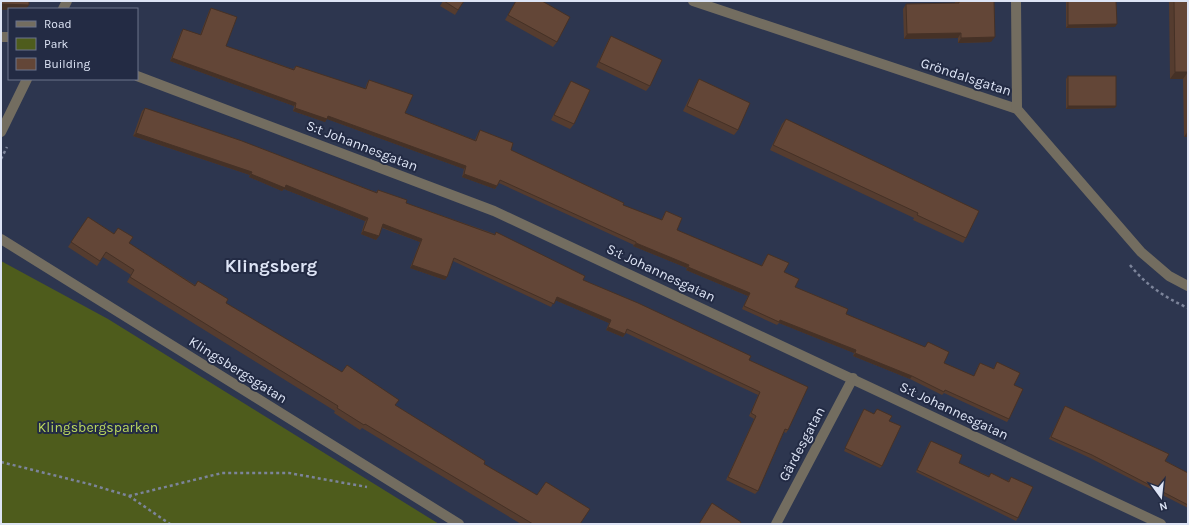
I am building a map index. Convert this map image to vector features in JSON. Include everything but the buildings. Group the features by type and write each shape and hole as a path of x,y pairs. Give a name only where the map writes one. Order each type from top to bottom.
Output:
{"street":[{"name":"Gröndalsgatan","path":"693,1 1017,109 1142,252 1169,276 1188,286"},
{"path":"1016,1 1017,109"},
{"name":"S:t Johannesgatan","path":"138,76 494,211 853,378 1161,524"},
{"path":"1,132 27,80"},
{"name":"Klingsbergsgatan","path":"1,239 460,524"},
{"name":"Gärdesgatan","path":"776,524 853,378"}],"path":[{"path":"1,462 89,484 129,496 170,524"},
{"path":"129,496 222,474 289,473 374,488"}],"green space":[{"name":"Klingsbergsparken","path":"1,261 108,319 439,524 1,524"}],"district":[{"name":"Klingsberg","path":"271,266"}]}
